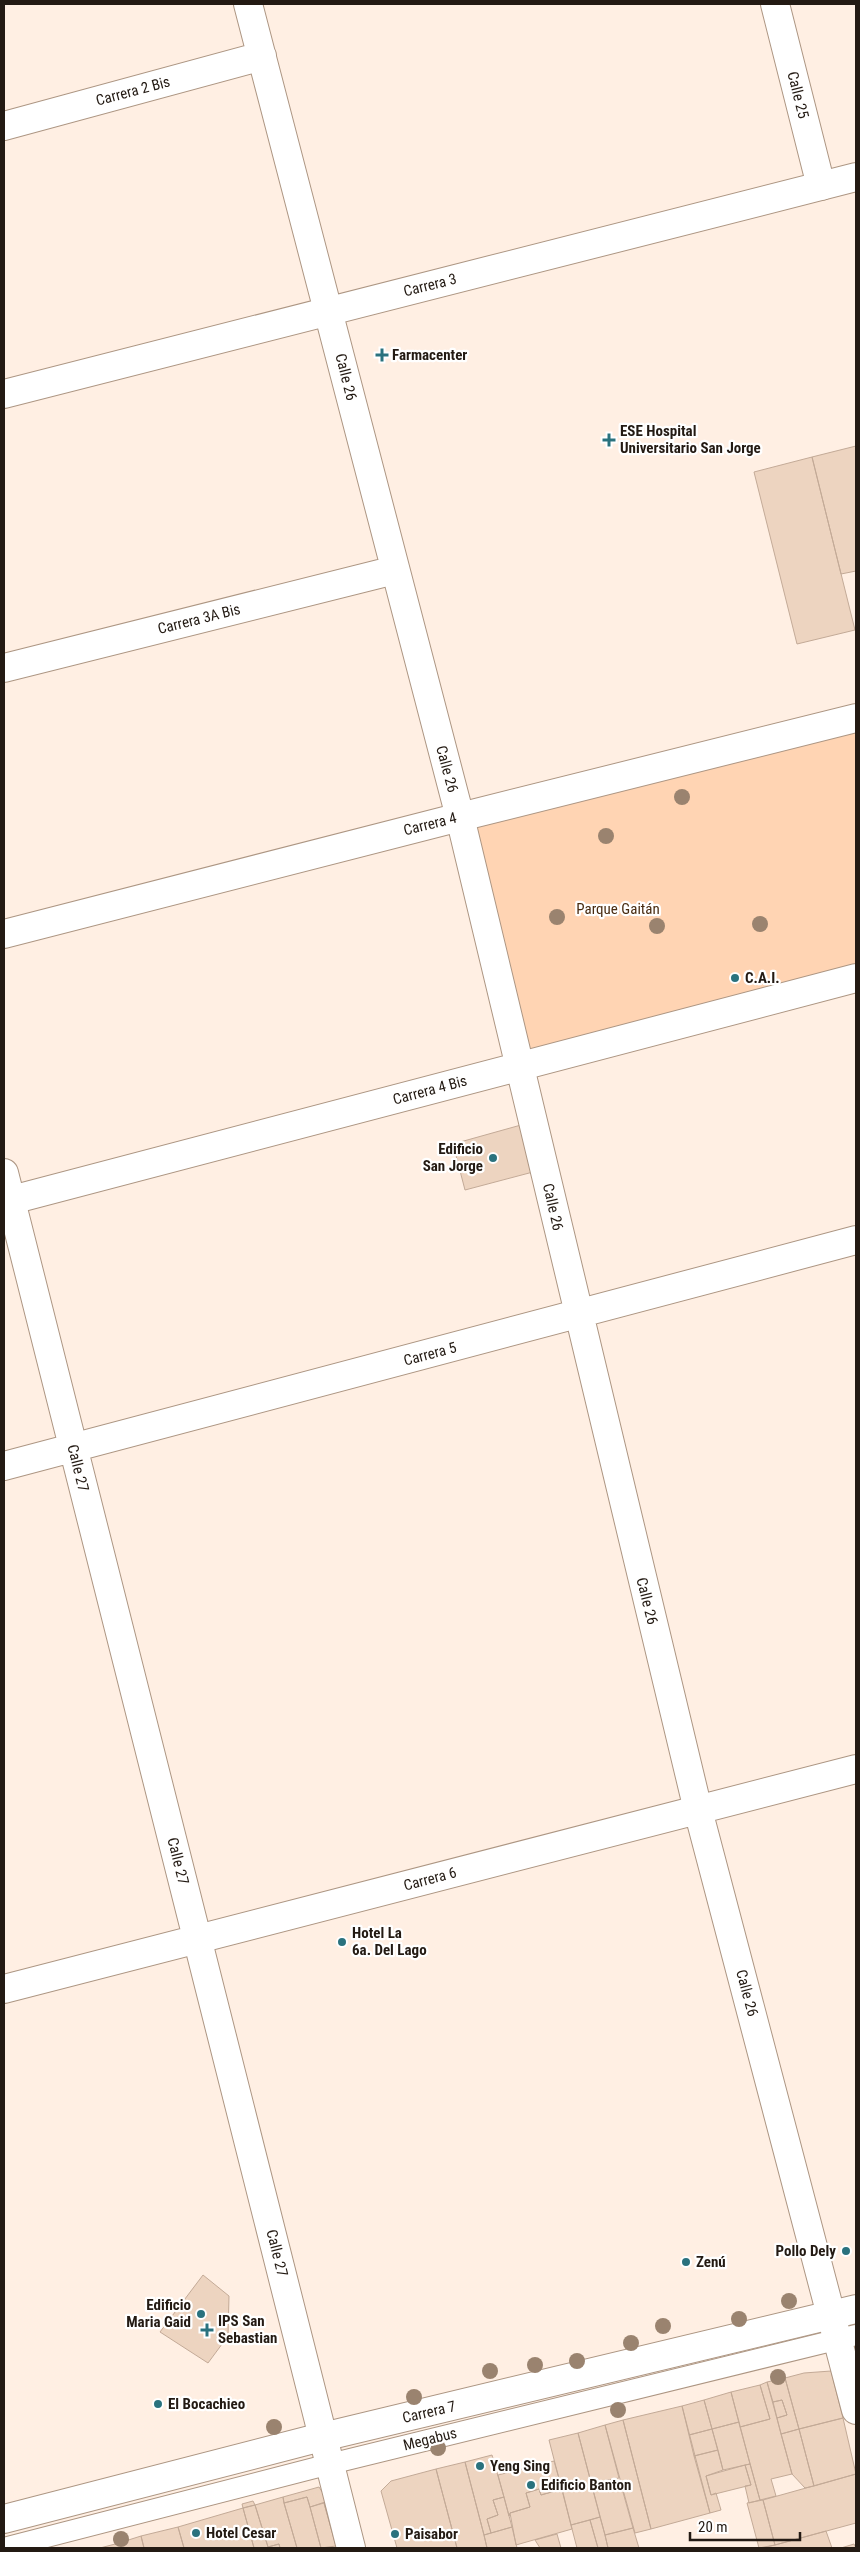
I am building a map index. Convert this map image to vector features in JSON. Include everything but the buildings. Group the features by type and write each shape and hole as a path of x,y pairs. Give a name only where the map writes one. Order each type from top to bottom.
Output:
{"street":[{"name":"Calle 26","path":"248,4 460,816 698,1810 845,2324 856,2410"},
{"name":"Calle 25","path":"775,4 821,186"},
{"name":"Carrera 2 Bis","path":"4,126 262,56"},
{"name":"Carrera 3","path":"4,394 856,177"},
{"name":"Carrera 3A Bis","path":"4,668 395,570"},
{"name":"Carrera 4","path":"4,934 460,816 856,718"},
{"name":"Carrera 4 Bis","path":"7,1201 856,978"},
{"name":"Calle 27","path":"4,1173 7,1201 73,1447 351,2548"},
{"name":"Carrera 5","path":"4,1466 856,1240"},
{"name":"Carrera 6","path":"4,1989 856,1769"},
{"name":"Carrera 7","path":"4,2519 324,2437 845,2324"}],"lane":[{"name":"Megabus","path":"4,2548 330,2464 845,2324"}],"green space":[{"name":"Parque Gaitán","path":"856,718 856,978 521,1066 460,817"}],"place":[{"name":"Farmacenter","path":"382,355"},
{"name":"ESE Hospital Universitario San Jorge","path":"609,440"},
{"name":"C.A.I.","path":"735,978"},
{"name":"Edificio San Jorge","path":"493,1158"},
{"name":"Hotel La 6a. Del Lago","path":"342,1942"},
{"name":"Pollo Dely","path":"846,2251"},
{"name":"Zenú","path":"686,2262"},
{"name":"Edificio Maria Gaid","path":"201,2314"},
{"name":"IPS San Sebastian","path":"207,2330"},
{"name":"El Bocachieo","path":"158,2404"},
{"name":"Yeng Sing","path":"480,2466"},
{"name":"Edificio Banton","path":"531,2485"},
{"name":"Hotel Cesar","path":"196,2533"},
{"name":"Paisabor","path":"395,2534"}]}
